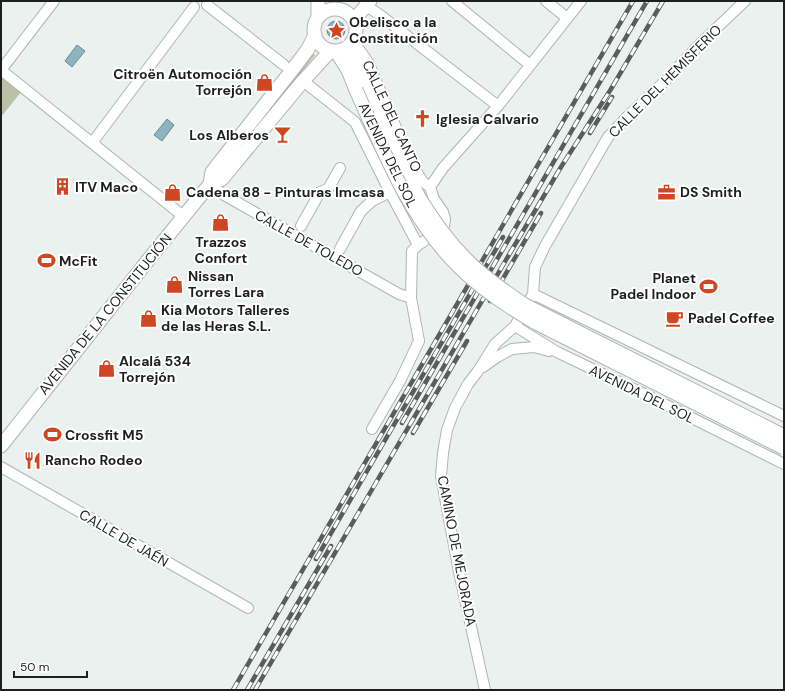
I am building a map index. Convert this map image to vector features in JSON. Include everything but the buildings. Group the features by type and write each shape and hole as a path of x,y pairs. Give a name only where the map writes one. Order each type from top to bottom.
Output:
{"main road":[{"path":"318,1 318,18 314,28 318,42 324,48 334,51 343,50 351,44 356,33 356,26 354,20 340,5 327,11 318,18"},
{"path":"354,20 367,5"},
{"name":"AVENIDA DE LA CONSTITUCIÓN","path":"210,184 212,172 296,65 308,49 315,35"},
{"name":"AVENIDA DEL SOL","path":"351,44 361,88 397,180 411,205 438,244 457,266 498,299 536,323 784,448"},
{"name":"AVENIDA DE LA CONSTITUCIÓN","path":"1,446 183,216 210,184 222,179 322,59 334,51"},
{"name":"AVENIDA DEL SOL","path":"334,51 361,88 420,199 432,218 465,258 481,273 503,290 541,314 784,436"}],"street":[{"path":"54,1 1,70 183,216"},
{"path":"452,1 530,65"},
{"path":"546,1 568,18"},
{"path":"430,187 444,168 498,106 581,1"},
{"name":"CALLE DEL HEMISFERIO","path":"533,294 535,267 545,246 608,138 628,116 745,1"},
{"path":"92,143 193,4 202,8 207,3 284,65"},
{"path":"367,5 498,106"},
{"name":"CALLE DEL CANTO","path":"351,44 368,62 412,165 424,182 430,187 434,199 443,212 445,219 444,226 418,245"},
{"path":"303,81 354,122 418,245 412,251 411,298 419,341 400,381 372,429"},
{"path":"301,226 320,192 328,189 340,168"},
{"name":"CALLE DE TOLEDO","path":"210,184 224,195 264,218 399,294 411,298"},
{"path":"340,250 361,211 372,201 386,194"},
{"path":"515,326 533,294 784,416"},
{"name":"AVENIDA DEL SOL","path":"515,326 557,352 784,464"},
{"name":"CAMINO DE MEJORADA","path":"485,690 459,572 441,476 447,430 455,408 468,384 495,344 515,326"},
{"name":"CAMINO DE MEJORADA","path":"478,371 497,357 512,349 534,347 557,352"},
{"name":"CALLE DE JAÉN","path":"1,467 248,608"}],"green space":[{"path":"313,54 315,55 276,104 274,103"},
{"path":"1,76 21,92 1,117"}],"water":[{"path":"332,21 340,21 345,26 343,37 340,39 332,39 327,34 327,26"},
{"path":"77,45 85,51 72,67 65,61"},
{"path":"167,119 174,125 162,141 154,135"}],"railway":[{"path":"233,690 633,1"},
{"path":"402,423 647,1"},
{"path":"255,690 510,253 561,167 611,89 663,1"},
{"path":"590,133 612,97"},
{"path":"490,301 541,213"},
{"path":"316,559 503,237"},
{"path":"413,433 467,341"},
{"path":"247,690 331,546"}],"place":[{"name":"Obelisco a la Constitución","path":"336,30"},
{"name":"Citroën Automoción Torrejón","path":"265,82"},
{"name":"Iglesia Calvario","path":"423,119"},
{"name":"Los Alberos","path":"282,135"},
{"name":"ITV Maco","path":"62,187"},
{"name":"Cadena 88 - Pinturas Imcasa","path":"173,192"},
{"name":"DS Smith","path":"667,192"},
{"name":"Trazzos Confort","path":"221,222"},
{"name":"McFit","path":"46,261"},
{"name":"Nissan Torres Lara","path":"175,284"},
{"name":"Planet Padel Indoor","path":"709,286"},
{"name":"Kia Motors Talleres de las Heras S.L.","path":"148,318"},
{"name":"Padel Coffee","path":"675,318"},
{"name":"Alcalá 534 Torrejón","path":"106,369"},
{"name":"Crossfit M5","path":"52,435"},
{"name":"Rancho Rodeo","path":"32,460"}]}
